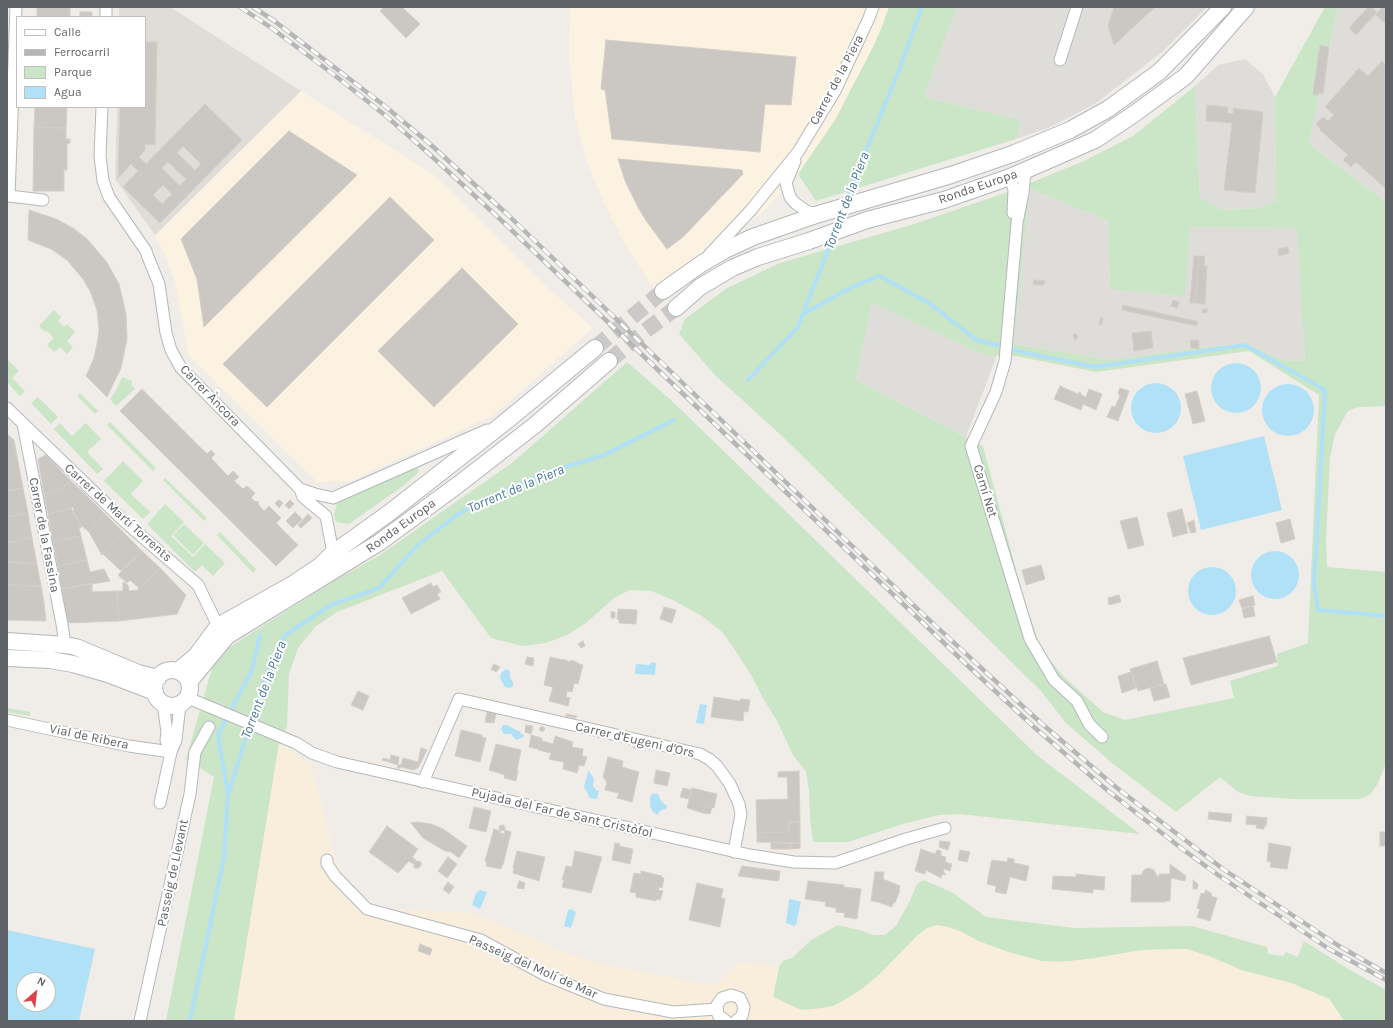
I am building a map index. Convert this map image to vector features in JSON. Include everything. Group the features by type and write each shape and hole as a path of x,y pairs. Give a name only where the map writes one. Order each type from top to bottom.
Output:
{"street":[{"path":"16,7 9,196 43,200"},
{"name":"Carrer de la Piera","path":"701,264 751,210 798,152 835,91 873,7"},
{"path":"1060,60 1077,7"},
{"name":"Ronda Europa","path":"663,291 701,264 725,250 753,237 821,214 951,175 1015,153 1070,130 1108,109 1158,72 1223,7"},
{"name":"Ronda Europa","path":"676,308 700,287 732,268 784,248 809,241 867,220 944,200 1018,174 1095,140 1158,98 1186,76 1246,7"},
{"name":"Carrer Àncora","path":"102,108 100,156 103,181 109,197 146,251 159,284 166,333 171,350 181,368 300,489 303,497 326,516"},
{"name":"Carrer de la Piera","path":"798,152 786,183 790,197 794,203 808,212 821,214"},
{"name":"Camí Net","path":"1017,223 1014,214 1014,190 1018,174"},
{"name":"Camí Net","path":"1018,174 1022,194 1017,223 1005,361 996,392 971,446 1030,639 1054,680 1077,701 1089,724 1102,737"},
{"name":"Ronda Europa","path":"178,671 196,656 218,626 293,584 320,566 333,553 389,513 504,423 595,348"},
{"name":"Ronda Europa","path":"186,695 227,636 380,542 459,484 534,425 609,361"},
{"name":"Carrer de Martí Torrents","path":"9,414 23,424 124,521 198,585 218,626"},
{"path":"333,553 326,516 333,498 504,423"},
{"name":"Carrer de la Fassina","path":"23,424 65,645"},
{"name":"Carrer Àncora","path":"300,489 333,498"},
{"path":"7,641 65,645 86,650 138,673 159,691 172,706 186,695"},
{"path":"7,658 50,660 73,664 159,691"},
{"path":"160,803 171,752 176,740 186,695 186,676 178,671 166,672 159,691 167,732 166,740 171,752"},
{"name":"Pujada del Far de Sant Cristòfol","path":"186,695 215,709 296,743 312,754 337,762 734,852 794,862 835,863 906,839 946,828"},
{"name":"Carrer d'Eugeni d'Ors","path":"423,782 459,699 700,754 717,766 730,784 739,804 741,814 734,852"},
{"name":"Vial de Ribera","path":"7,720 130,746 171,752"},
{"name":"Passeig de Llevant","path":"140,1021 190,794 195,752 209,727"},
{"name":"Passeig del Molí de Mar","path":"327,860 327,864 335,876 367,910 480,940 545,975 604,999 673,1012 717,1009"},
{"path":"726,1021 720,1017 717,1009 719,1001 722,998 731,995 737,996 743,1004 744,1010 742,1016 736,1021"}],"shaded area":[{"path":"119,7 170,7 301,91 155,235 115,179 117,108 146,108 146,16 119,16"},
{"path":"570,7 889,7 872,49 835,120 798,174 761,214 655,289 622,239 604,203 587,163 575,119 569,57"},
{"path":"957,7 1207,7 1162,52 1095,104 1048,128 1016,139 1021,120 924,97"},
{"path":"1338,7 1386,7 1386,202 1309,144"},
{"path":"1245,59 1263,74 1275,97 1276,201 1261,208 1223,210 1200,198 1195,86 1218,65"},
{"path":"301,91 434,175 547,287 593,328 494,415 351,481 317,482 189,356 175,283 165,254 155,236"},
{"path":"1030,189 1108,221 1110,289 1189,227 1298,228 1305,361 1281,360 1248,344 1212,346 1110,360 1014,344"},
{"path":"872,303 984,355 997,355 966,437 856,380"}],"green space":[{"path":"889,7 957,7 924,97 1021,120 1016,139 816,201 798,174 835,120 872,49"},
{"path":"1325,7 1338,7 1309,144 1386,202 1386,406 1359,407 1348,411 1335,434 1330,458 1326,541 1327,567 1386,572 1386,763 1378,783 1371,794 1360,799 1294,799 1251,796 1238,792 1220,777 1176,812 1112,763 1066,723 1041,691 784,438 716,376 679,334 685,319 727,288 780,263 911,225 1008,192 1084,161 1133,136 1195,86 1200,198 1223,210 1261,208 1276,201 1275,97","holes":["1030,189 1108,221 1110,289 1185,296 1190,227 1297,228 1305,361 1281,360 1248,344 1212,346 1110,360 1014,344","872,303 984,355 1016,356 1096,372 1249,351 1319,395 1308,643 1277,654 1278,666 1230,681 1234,698 1125,720 1103,712 1063,676 1041,649 1024,599 983,446 856,380"]},
{"path":"54,310 61,317 58,321 64,327 67,324 75,332 67,341 73,347 67,354 60,347 54,352 47,345 54,338 39,326"},
{"path":"7,359 19,371 12,378 25,391 20,396 7,382"},
{"path":"627,362 672,401 1038,756 1140,834 960,814 939,815 906,823 848,842 813,842 806,771 794,757 777,721 735,650 722,632 702,616 671,599 651,591 630,590 614,598 586,623 567,635 546,643 522,646 491,638 442,571 337,612 316,626 298,648 289,674 287,726 279,744 234,1021 166,1021 214,777 186,759 213,665 220,653 337,579 377,557 512,463"},
{"path":"122,377 132,381 131,385 135,389 116,406 110,399"},
{"path":"80,393 98,411 95,414 77,396"},
{"path":"38,397 58,417 51,424 31,403"},
{"path":"110,422 156,468 153,471 107,425"},
{"path":"60,423 72,436 86,423 101,439 87,452 103,469 97,474 54,429"},
{"path":"123,461 143,481 131,494 150,512 143,519 104,481"},
{"path":"417,466 419,472 403,486 349,524 336,522 334,514 338,500"},
{"path":"165,478 207,518 204,521 163,480"},
{"path":"165,504 184,522 171,536 193,557 205,544 225,563 213,576 202,565 195,572 147,524"},
{"path":"184,524 204,543 193,555 173,535"},
{"path":"220,532 256,569 253,573 217,535"},
{"path":"7,708 30,712 30,716 7,712"},
{"path":"924,880 953,893 986,917 1074,928 1192,926 1267,947 1268,954 1283,956 1286,952 1298,957 1304,941 1350,970 1386,990 1386,1021 1344,1021 1329,999 1291,983 1241,970 1211,957 1186,949 1143,950 1084,960 1053,962 1041,961 1008,952 978,941 960,931 918,935 879,975 862,989 833,1006 813,1010 801,1010 773,997 779,967 783,961 792,958 811,940 838,925 873,935 885,935 896,926 910,901 916,886"}],"sand":[{"path":"279,744 311,763 336,861 349,883 361,895 374,903 389,909 472,913 591,962 713,985 716,985 740,961 779,967 773,997 801,1010 823,1008 833,1006 862,989 879,975 918,935 927,928 937,925 960,931 978,941 1008,952 1041,961 1064,962 1143,950 1186,949 1211,957 1241,970 1291,983 1329,999 1344,1021 234,1021"}],"water":[{"path":"1236,363 1246,365 1254,370 1259,378 1261,388 1259,398 1254,406 1246,411 1236,413 1226,411 1218,406 1213,398 1211,388 1213,378 1218,370 1226,365"},
{"path":"1156,383 1166,385 1174,390 1179,398 1181,408 1179,418 1174,426 1166,431 1156,433 1146,431 1138,426 1133,418 1131,408 1133,398 1138,390 1146,385"},
{"path":"1283,384 1293,384 1307,391 1314,405 1314,415 1307,429 1293,436 1283,436 1273,432 1266,425 1262,415 1262,405 1266,395 1273,388"},
{"path":"1264,436 1282,510 1201,530 1183,456"},
{"path":"1270,551 1280,551 1292,558 1299,570 1299,580 1292,592 1280,599 1270,599 1262,595 1255,588 1251,580 1251,570 1255,562 1262,555"},
{"path":"1212,567 1221,569 1229,574 1234,582 1236,591 1234,600 1229,608 1221,613 1212,615 1203,613 1195,608 1190,600 1188,591 1190,582 1195,574 1203,569"},
{"path":"652,662 656,663 655,675 635,674 636,664 649,665"},
{"path":"506,669 510,671 510,678 513,682 513,686 510,688 505,687 500,678 501,673"},
{"path":"700,704 707,705 704,724 696,723"},
{"path":"503,725 507,725 520,731 521,734 524,735 523,738 516,740 511,734 504,734 501,729"},
{"path":"588,771 594,779 593,786 599,791 597,799 590,798 584,787"},
{"path":"653,793 658,794 661,801 667,806 666,809 661,810 657,815 653,812 650,806 650,797"},
{"path":"480,890 487,892 480,909 472,905 476,893"},
{"path":"791,899 801,902 796,925 794,926 786,923 789,900"},
{"path":"571,909 576,912 571,928 564,926 568,910"},
{"path":"7,930 95,949 79,1021 7,1021"}],"building":[{"path":"37,7 70,7 70,16 37,16"},
{"path":"384,7 402,7 420,24 406,38 380,11"},
{"path":"1114,7 1155,7 1114,45 1108,26"},
{"path":"1368,7 1371,7 1377,12 1356,35 1349,28"},
{"path":"1382,7 1386,10 1386,24 1376,15"},
{"path":"80,12 92,12 92,16 80,16"},
{"path":"606,40 796,57 791,105 765,104 760,152 612,139 605,90 601,89"},
{"path":"146,42 157,42 155,145 145,144 145,150 139,157 146,164 205,104 242,140 160,223 123,187 138,171 131,164 118,178 120,108 146,108","holes":["183,146 201,164 195,170 177,153","168,162 186,179 180,186 162,168","163,185 172,194 162,204 153,195"]},
{"path":"1320,45 1329,47 1323,94 1318,93 1318,95 1313,94"},
{"path":"1382,61 1386,65 1386,189 1356,162 1351,167 1343,160 1348,155 1320,130 1321,129 1316,124 1323,117 1328,121 1334,115 1325,107 1359,68 1368,76"},
{"path":"1207,105 1228,107 1227,113 1233,114 1233,108 1263,112 1255,193 1224,190 1232,123 1206,121"},
{"path":"35,108 67,108 66,128 34,127"},
{"path":"34,127 66,128 66,139 70,139 70,143 66,144 67,170 64,170 64,191 33,191"},
{"path":"289,131 357,175 204,327 197,279 181,239"},
{"path":"618,159 742,170 743,174 683,237 667,249 639,209 626,183"},
{"path":"390,197 434,240 267,407 223,364"},
{"path":"29,210 56,219 73,228 87,239 106,261 119,284 126,314 127,339 121,368 107,397 86,376 94,358 99,329 97,310 90,291 83,279 67,260 51,249 28,240"},
{"path":"1288,247 1289,253 1279,256 1278,249"},
{"path":"1194,256 1199,256 1195,303 1190,303"},
{"path":"1199,256 1205,256 1204,266 1207,266 1205,304 1195,303"},
{"path":"462,268 518,324 434,407 378,351"},
{"path":"1034,280 1045,281 1044,285 1033,285"},
{"path":"1173,300 1179,302 1177,308 1171,306"},
{"path":"1123,305 1196,321 1198,322 1197,326 1122,310"},
{"path":"1203,309 1207,309 1207,313 1202,313"},
{"path":"1101,317 1103,318 1101,325 1099,324"},
{"path":"1151,331 1153,348 1134,351 1132,333"},
{"path":"1076,334 1078,338 1075,340 1073,335"},
{"path":"1190,340 1199,340 1199,349 1191,348"},
{"path":"1060,386 1078,394 1079,392 1081,395 1086,397 1089,389 1102,394 1096,410 1083,404 1081,410 1054,399"},
{"path":"1120,388 1129,391 1118,421 1107,417 1112,406 1115,407 1120,396 1118,393"},
{"path":"142,389 207,454 211,450 215,454 211,458 228,476 233,471 239,477 234,481 243,489 247,486 255,493 251,498 259,503 258,504 264,511 269,506 281,518 276,523 298,545 276,566 120,411"},
{"path":"1197,391 1205,421 1193,424 1185,394"},
{"path":"7,434 14,440 23,488 7,491"},
{"path":"46,455 70,480 61,490 44,494 38,459"},
{"path":"70,480 85,494 71,508 48,514 44,494 61,490"},
{"path":"23,488 28,513 7,517 7,491"},
{"path":"85,494 105,514 89,532 82,527 72,511 74,509 72,507"},
{"path":"279,500 283,503 279,508 275,503"},
{"path":"290,500 294,504 289,509 285,505"},
{"path":"71,508 82,527 79,528 81,536 53,542 48,514"},
{"path":"1182,509 1188,533 1173,537 1167,513"},
{"path":"295,512 302,519 293,528 286,521"},
{"path":"28,513 32,538 7,543 7,517"},
{"path":"105,514 124,533 102,555 89,532"},
{"path":"308,514 312,518 301,528 298,525"},
{"path":"1137,517 1144,545 1128,549 1120,521"},
{"path":"1290,519 1295,539 1281,543 1276,523"},
{"path":"1194,520 1196,532 1191,533 1187,523"},
{"path":"124,533 142,551 121,571 103,554"},
{"path":"81,536 87,560 58,566 53,542"},
{"path":"32,538 37,564 7,562 7,543"},
{"path":"142,551 160,568 139,588 130,580 127,583 118,575"},
{"path":"87,560 90,572 104,569 110,581 62,589 58,566"},
{"path":"7,562 37,564 41,586 7,585"},
{"path":"1041,565 1045,579 1026,585 1022,570"},
{"path":"160,568 186,595 177,614 119,621 117,591 123,591 123,582 128,585 129,591 138,590"},
{"path":"92,583 92,592 117,591 119,621 68,623 62,589"},
{"path":"431,583 433,587 437,585 441,592 437,594 440,599 411,614 402,598"},
{"path":"7,585 41,586 46,621 7,620"},
{"path":"1119,595 1121,602 1109,605 1108,598"},
{"path":"1253,596 1255,605 1242,608 1239,600"},
{"path":"1253,606 1255,616 1244,618 1242,609"},
{"path":"664,607 676,610 672,623 660,619"},
{"path":"618,609 637,610 636,624 619,623 619,620 617,619"},
{"path":"611,612 615,612 615,618 611,618"},
{"path":"1269,636 1277,662 1191,685 1183,658"},
{"path":"583,641 585,646 581,648 578,644"},
{"path":"527,657 534,658 533,666 525,664"},
{"path":"550,657 563,659 570,662 571,660 583,665 578,684 574,683 572,692 567,691 566,697 570,698 568,706 549,701 553,687 544,685"},
{"path":"1157,661 1164,684 1138,691 1130,669"},
{"path":"494,664 500,667 496,672 491,669"},
{"path":"1131,672 1136,688 1122,693 1118,676"},
{"path":"1166,684 1170,697 1154,701 1150,688"},
{"path":"358,691 369,696 363,710 351,705"},
{"path":"714,697 740,701 741,699 750,700 748,712 744,711 743,721 711,717"},
{"path":"487,712 496,714 494,723 485,722"},
{"path":"566,714 577,716 576,718 566,716"},
{"path":"526,725 533,726 531,734 525,732"},
{"path":"542,726 545,729 542,732 539,729"},
{"path":"461,730 482,735 482,737 486,738 480,762 455,756"},
{"path":"531,735 542,738 542,741 553,744 555,736 573,742 572,747 583,749 582,756 587,757 584,766 579,765 577,773 563,769 563,762 549,759 551,753 538,750 540,745 538,749 529,747"},
{"path":"496,744 521,750 516,781 504,778 505,775 489,770"},
{"path":"634,746 641,748 641,750 633,748"},
{"path":"421,748 427,750 418,768 413,770 401,767 397,768 398,765 401,765 403,758 418,762"},
{"path":"391,755 399,757 398,765 382,760 383,758 390,760"},
{"path":"608,757 623,761 622,767 639,772 632,802 617,798 619,793 605,790 607,782 603,777"},
{"path":"656,770 670,773 667,786 654,783"},
{"path":"799,771 800,822 789,822 789,832 757,833 756,800 788,799 787,777 778,777 778,772"},
{"path":"683,788 692,790 689,799 680,797"},
{"path":"692,788 717,794 714,808 705,805 703,813 687,808"},
{"path":"705,805 712,807 710,814 703,813"},
{"path":"474,807 491,811 486,832 469,828"},
{"path":"1209,812 1232,814 1231,822 1208,819"},
{"path":"1247,816 1267,818 1266,826 1264,826 1264,829 1256,828 1257,825 1246,824"},
{"path":"418,822 431,824 443,829 467,846 459,858 451,852 445,851 423,838 411,823"},
{"path":"789,822 800,822 800,843 757,842 757,833 789,832"},
{"path":"502,825 505,828 502,831 499,828"},
{"path":"387,826 418,849 412,857 416,860 414,862 421,862 419,868 414,868 414,863 413,864 409,861 398,873 369,852"},
{"path":"494,829 504,834 505,830 511,832 501,869 486,866 487,862 485,861"},
{"path":"1380,832 1386,832 1386,846 1380,846"},
{"path":"940,841 950,842 948,850 939,847"},
{"path":"771,842 791,844 791,849 771,849"},
{"path":"615,843 620,844 619,846 633,849 630,864 612,860"},
{"path":"800,843 800,848 791,849 791,844"},
{"path":"1269,843 1291,847 1287,869 1270,867 1271,862 1267,861"},
{"path":"921,849 935,854 937,850 941,851 941,856 946,857 945,862 952,864 950,871 944,869 943,872 945,875 942,874 941,878 926,870 925,874 915,871"},
{"path":"960,850 970,852 967,862 958,860"},
{"path":"517,851 545,857 539,881 513,873"},
{"path":"575,851 602,857 591,893 562,887 564,880 562,880 566,866 572,867"},
{"path":"448,857 457,864 447,878 438,871"},
{"path":"1008,858 1014,859 1014,863 1029,866 1026,881 1010,877 1006,894 995,892 996,886 987,884 992,860 1007,862"},
{"path":"1170,864 1186,876 1185,881 1171,878 1170,901 1131,902 1132,875 1141,875 1144,870 1148,868 1154,870 1157,876 1160,876 1159,874 1170,874"},
{"path":"742,866 780,871 779,880 738,876"},
{"path":"641,871 662,876 661,877 664,878 662,888 659,887 658,890 663,891 660,900 656,899 656,901 636,897 636,893 630,892 634,873 641,874"},
{"path":"875,872 884,872 883,879 900,886 900,890 892,907 871,901"},
{"path":"1076,874 1105,877 1104,890 1093,889 1093,893 1052,889 1053,876 1076,877"},
{"path":"1193,880 1198,884 1197,889 1193,889"},
{"path":"519,881 525,883 524,889 517,888"},
{"path":"808,881 844,885 844,887 861,889 857,919 844,917 845,913 836,912 836,908 825,906 826,902 805,899"},
{"path":"448,882 454,887 449,894 443,889"},
{"path":"697,883 723,889 721,898 725,899 720,927 689,920"},
{"path":"1206,890 1212,894 1211,896 1217,898 1210,921 1197,917 1200,909 1197,908 1201,893 1204,894"},
{"path":"420,944 432,949 430,955 418,951"}],"waterway":[{"name":"Torrent de la Piera","path":"845,202 899,70 922,7"},
{"name":"Torrent de la Piera","path":"837,227 842,212"},
{"name":"Torrent de la Piera","path":"748,380 798,327 833,237"},
{"path":"803,314 852,287 880,276 932,305 975,339 1017,351 1095,367 1245,345 1325,390 1314,585 1318,610 1386,616"},
{"name":"Torrent de la Piera","path":"190,1021 224,858 228,796 253,714 269,668 285,635 331,605 379,588 417,546 458,514 501,492 543,474 604,455 674,420"},
{"path":"228,794 218,735 252,670 260,635"}],"tunnel":[{"path":"595,348 663,291"},
{"path":"609,361 676,308"}],"railway":[{"path":"240,7 270,27 333,74 386,116 427,152 501,220 967,665 1034,727 1107,790 1218,875 1329,949 1386,980"},
{"path":"253,7 273,20 386,107 430,144 507,214 925,616 1041,723 1117,788 1223,869 1339,946 1386,973"}]}
